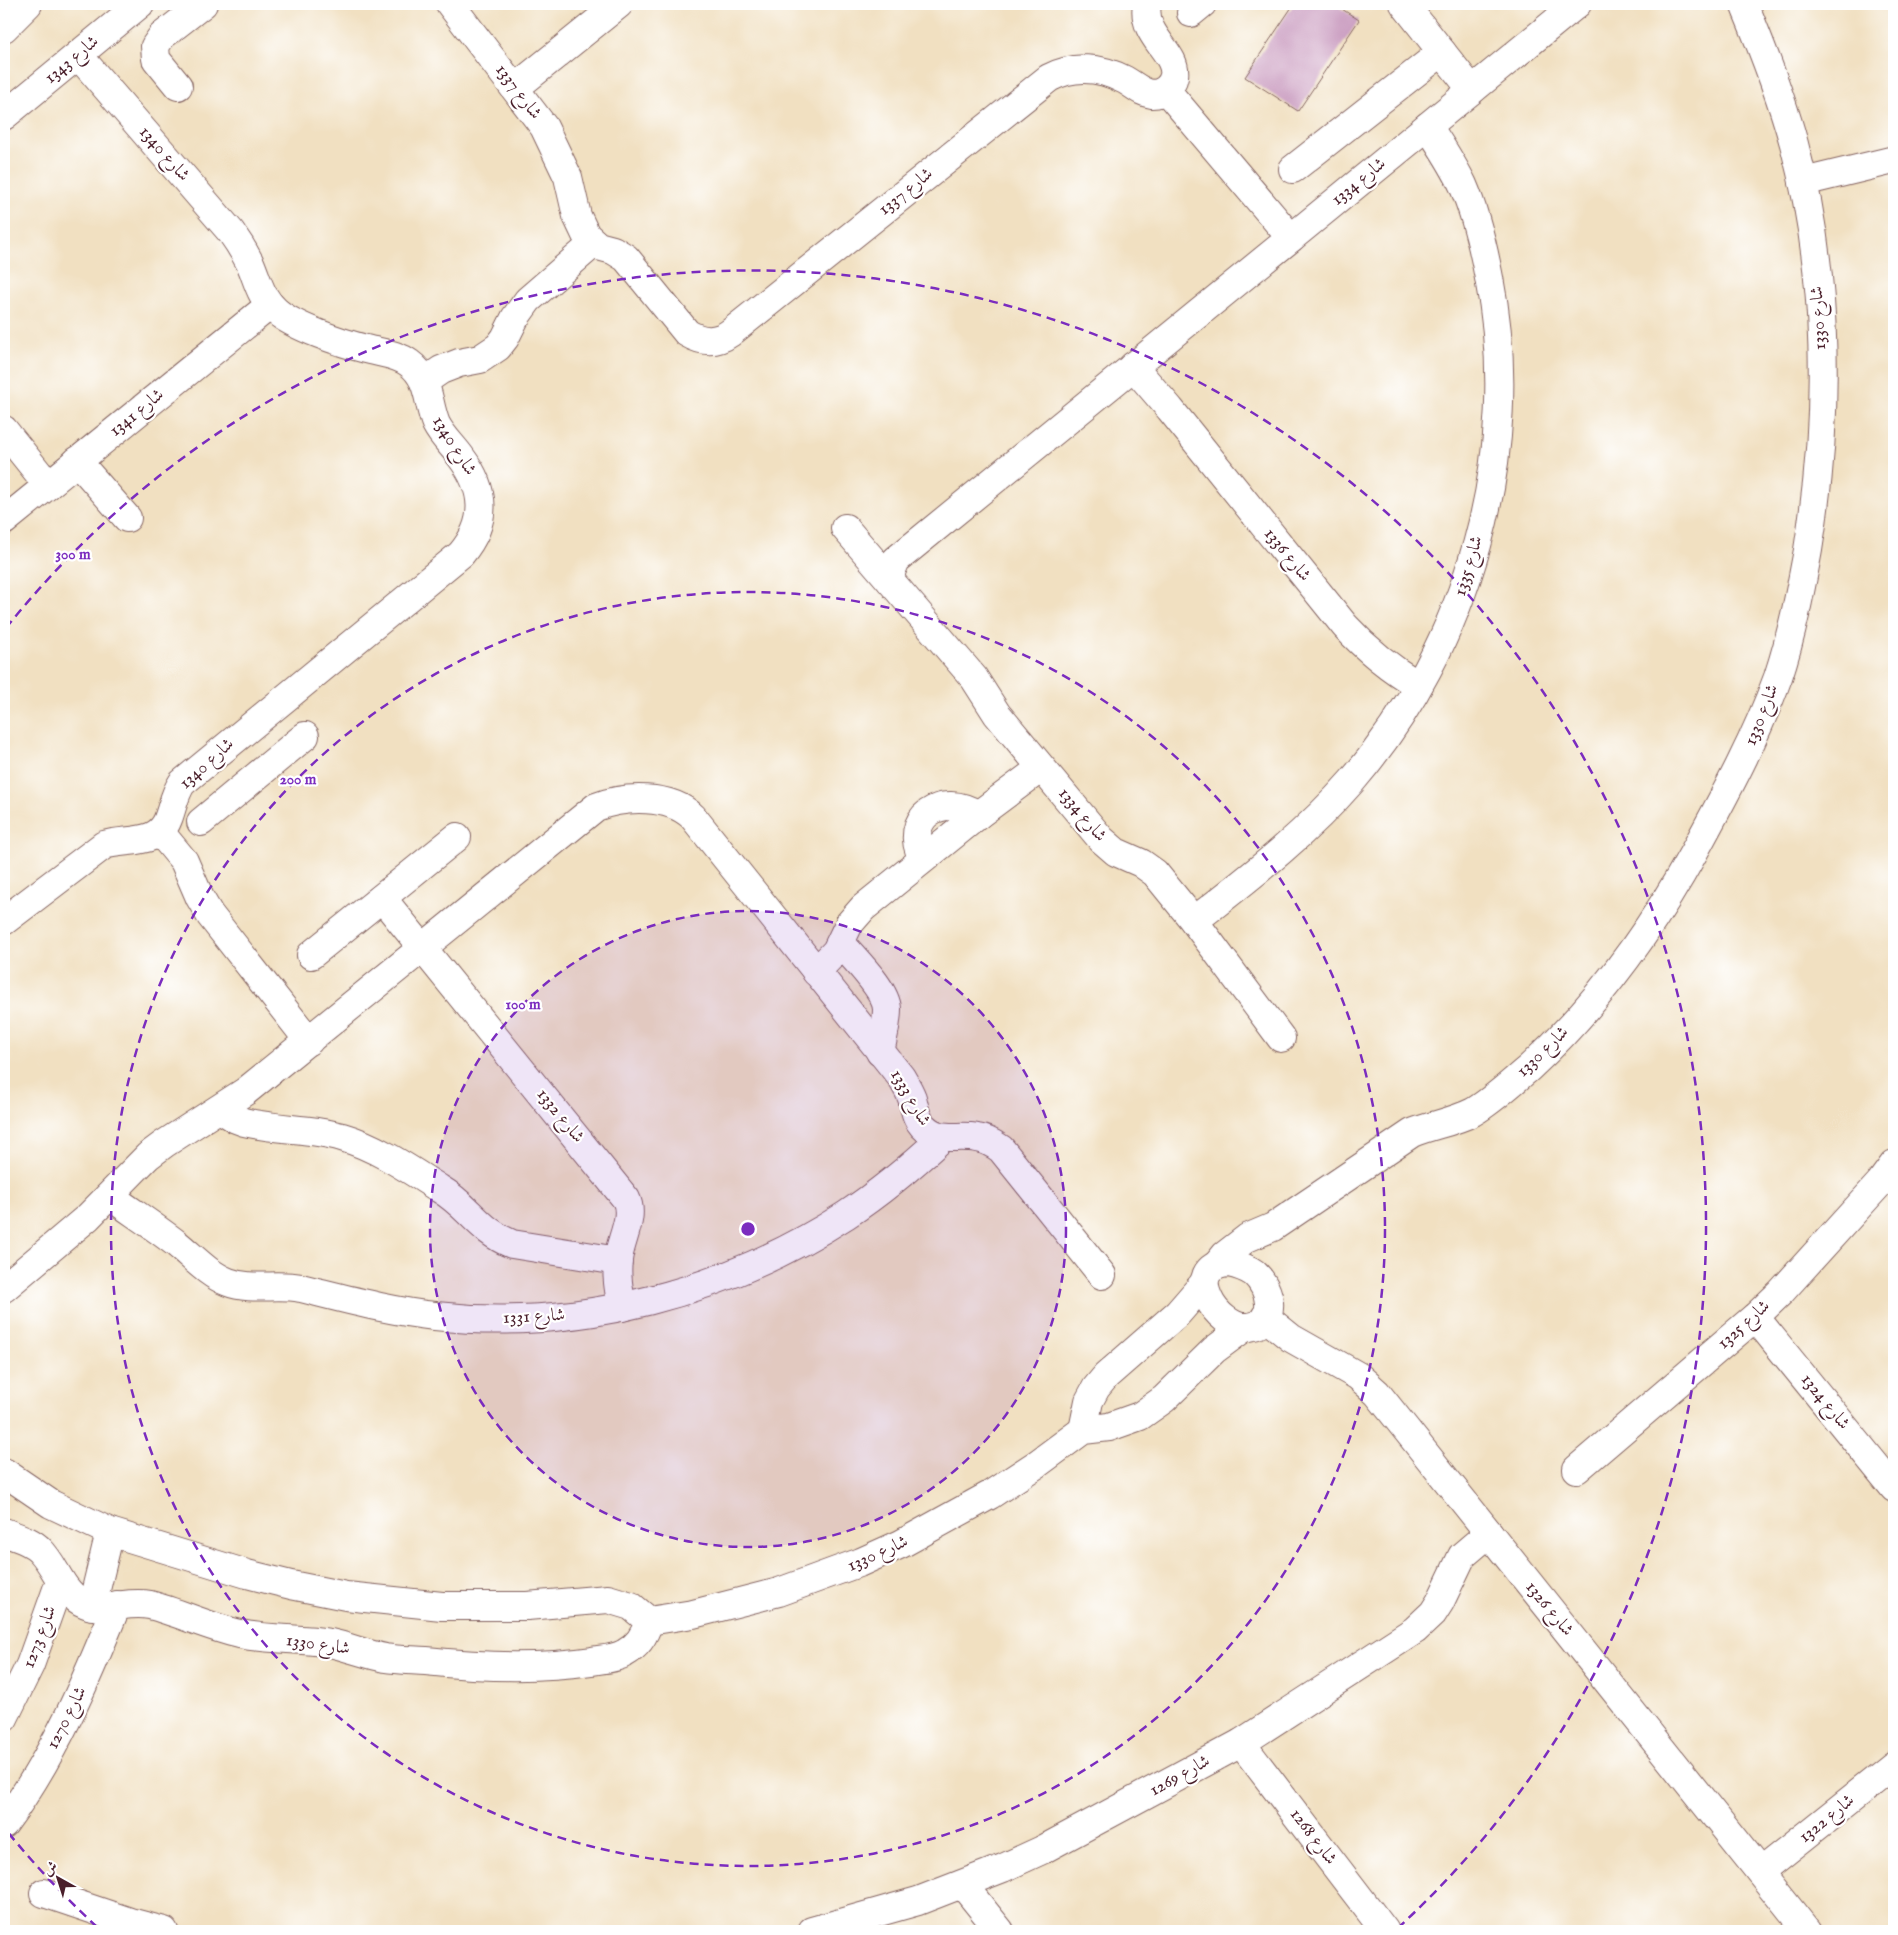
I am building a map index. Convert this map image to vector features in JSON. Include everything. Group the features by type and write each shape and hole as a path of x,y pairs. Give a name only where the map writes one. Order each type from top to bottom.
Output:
{"street":[{"path":"4,28 28,4"},
{"name":"شارع 1343","path":"4,116 140,4"},
{"path":"178,86 156,59 155,46 162,36 203,4"},
{"name":"شارع 1337","path":"450,4 532,109 553,144 568,177 581,226 594,243 620,253 626,258 687,332 701,340 716,340 730,333 1048,78 1066,70 1091,69 1109,74 1152,94 1166,90"},
{"path":"515,88 616,4"},
{"path":"1147,4 1146,20 1149,28 1168,57 1174,71 1174,78 1166,90 1291,238"},
{"path":"1404,4 1472,90"},
{"name":"شارع 1334","path":"891,580 891,572 896,560 1577,4"},
{"name":"شارع 1330","path":"1083,1430 1089,1402 1101,1382 1178,1313 1225,1255 1247,1238 1273,1227 1412,1133 1458,1119 1481,1106 1514,1081 1553,1045 1593,1001 1649,927 1676,884 1729,788 1765,712 1790,635 1800,595 1814,508 1822,386 1821,329 1812,233 1792,139 1775,81 1744,4"},
{"path":"1293,169 1442,52"},
{"name":"شارع 1340","path":"78,55 231,232 246,255 260,290 270,305 284,317 322,334 367,350 403,359 415,368 424,381 430,407 438,427 467,466 478,487 480,511 475,534 457,558 182,783 174,797 166,824 160,832"},
{"name":"شارع 1335","path":"1194,921 1264,866 1326,810 1378,747 1418,685 1454,610 1471,564 1490,487 1500,412 1498,336 1493,299 1480,236 1463,186 1451,162 1428,126"},
{"path":"1802,182 1894,160"},
{"path":"424,381 450,366 480,359 498,347 521,308 528,300 594,243"},
{"name":"شارع 1341","path":"4,521 270,305"},
{"name":"شارع 1336","path":"1133,366 1170,409 1345,626 1392,670 1418,685"},
{"path":"4,430 48,485"},
{"path":"77,461 126,518"},
{"name":"شارع 1334","path":"846,528 974,678 997,714 1101,839 1116,852 1149,868 1194,921 1282,1038"},
{"path":"201,822 305,736"},
{"path":"223,748 250,782"},
{"path":"816,972 830,959 855,916 978,815 1041,768"},
{"name":"شارع 1333","path":"4,1288 88,1218 148,1156 246,1091 596,807 618,800 644,800 679,807 693,817 905,1084 918,1119 928,1131 943,1137 976,1137 1001,1149 1102,1275"},
{"path":"4,921 97,850 113,842 144,840 160,832 184,861 200,898 210,915 309,1041"},
{"path":"311,955 457,837"},
{"name":"شارع 1332","path":"382,898 629,1204 630,1216 623,1234 618,1261 618,1287 622,1307"},
{"path":"841,943 886,1002 886,1017 880,1052"},
{"path":"220,1109 244,1122 327,1134 359,1143 442,1190 466,1209 486,1231 498,1239 512,1244 618,1261"},
{"name":"شارع 1331","path":"110,1196 164,1234 209,1271 218,1277 239,1285 286,1286 397,1311 478,1319 557,1317 622,1307 671,1295 709,1282 781,1252 816,1234 848,1214 906,1170 943,1137"},
{"name":"شارع 1325","path":"1577,1469 1755,1317 1794,1278 1880,1183 1894,1164"},
{"path":"1258,1278 1260,1256 1265,1241 1273,1227"},
{"path":"1222,1264 1246,1268 1258,1278 1270,1300 1270,1308 1255,1322 1231,1322 1215,1309 1205,1290 1210,1275 1222,1264"},
{"name":"شارع 1324","path":"1755,1317 1894,1488"},
{"name":"شارع 1330","path":"105,1605 133,1603 149,1605 200,1623 241,1634 330,1643 385,1658 496,1667 570,1664 615,1657 625,1653 637,1644 646,1631 649,1621 693,1614 754,1600 812,1581 862,1562 932,1528 990,1495 1037,1464 1083,1430 1109,1427 1140,1416 1164,1399 1214,1350 1255,1322"},
{"name":"شارع 1326","path":"1255,1322 1291,1338 1346,1368 1369,1385 1807,1931"},
{"path":"4,1472 51,1504 110,1532 247,1574 346,1596 409,1603 485,1607 528,1606 608,1598 631,1606 649,1621"},
{"path":"4,1532 26,1540 39,1549 48,1559 60,1581 75,1597 105,1605"},
{"name":"شارع 1270","path":"4,1824 42,1767 66,1723 87,1678 105,1605 110,1532"},
{"name":"شارع 1269","path":"812,1931 918,1901 1042,1850 1241,1742 1415,1630 1433,1613 1440,1602 1462,1556 1489,1533"},
{"name":"شارع 1273","path":"4,1718 30,1665 60,1581"},
{"name":"شارع 1268","path":"1241,1742 1385,1931"},
{"name":"شارع 1322","path":"1760,1872 1894,1765"},
{"path":"963,1884 1000,1931"},
{"path":"44,1893 130,1922 164,1931"}],"building":[{"path":"1294,4 1334,4 1359,20 1298,111 1245,77"}]}
